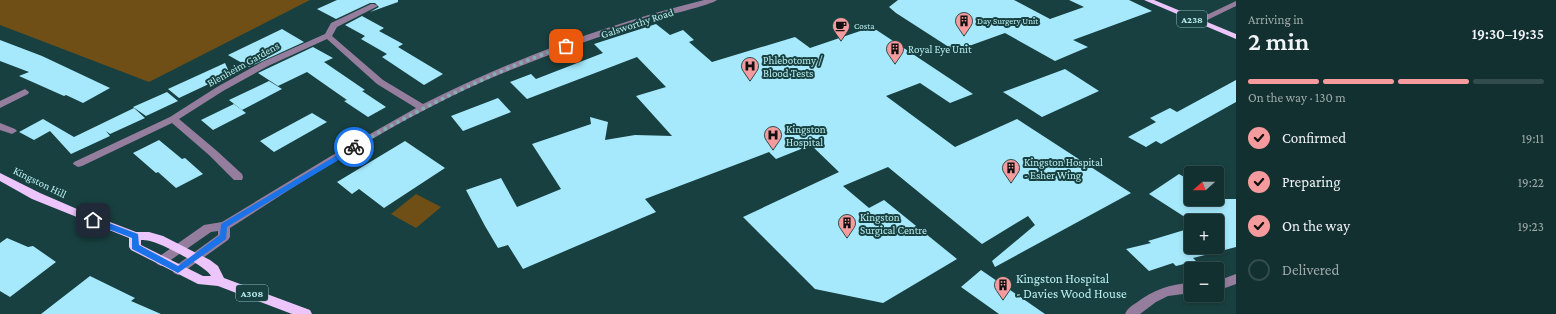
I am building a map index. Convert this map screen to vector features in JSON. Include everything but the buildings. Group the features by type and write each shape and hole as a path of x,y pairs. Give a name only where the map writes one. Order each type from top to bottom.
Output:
{"main road":[{"name":"A238","path":"1148,0 1236,37"},
{"name":"Kingston Hill","path":"0,177 36,196 80,215 135,236 159,238 214,269 219,280"},
{"name":"A308","path":"135,236 135,247 202,281 219,280 306,314"}],"street":[{"name":"Galsworthy Road","path":"161,261 177,248 208,228 224,226 423,108 487,77 537,56 627,25 713,0"},
{"path":"1198,21 1236,3"},
{"name":"Blenheim Gardens","path":"78,164 173,119 220,89 264,64 328,36 334,26 374,6"},
{"path":"328,36 380,82 423,108"},
{"path":"0,105 25,92"},
{"path":"173,119 213,153 238,178"},
{"path":"0,126 12,131"},
{"path":"178,270 224,237 224,226"},
{"path":"1224,283 1236,279"},
{"path":"1131,314 1154,295 1184,288"}],"shaded area":[{"path":"0,0 310,0 149,82 0,25"},
{"path":"416,194 441,207 416,228 391,214"}],"way so far":[{"path":"354,147 449,94 537,56 566,46"}],"place":[{"name":"Day Surgery Unit","path":"964,36"},
{"name":"Costa","path":"841,41"},
{"name":"Royal Eye Unit","path":"895,64"},
{"name":"Phlebotomy / Blood Tests","path":"750,81"},
{"name":"Kingston Hospital","path":"773,150"},
{"name":"Kingston Hospital - Esher Wing","path":"1011,183"},
{"name":"Kingston Surgical Centre","path":"847,238"},
{"name":"Kingston Hospital - Davies Wood House","path":"1003,300"}],"route":[{"path":"93,220 135,236 135,247 178,270 224,237 224,226 354,147"}]}
